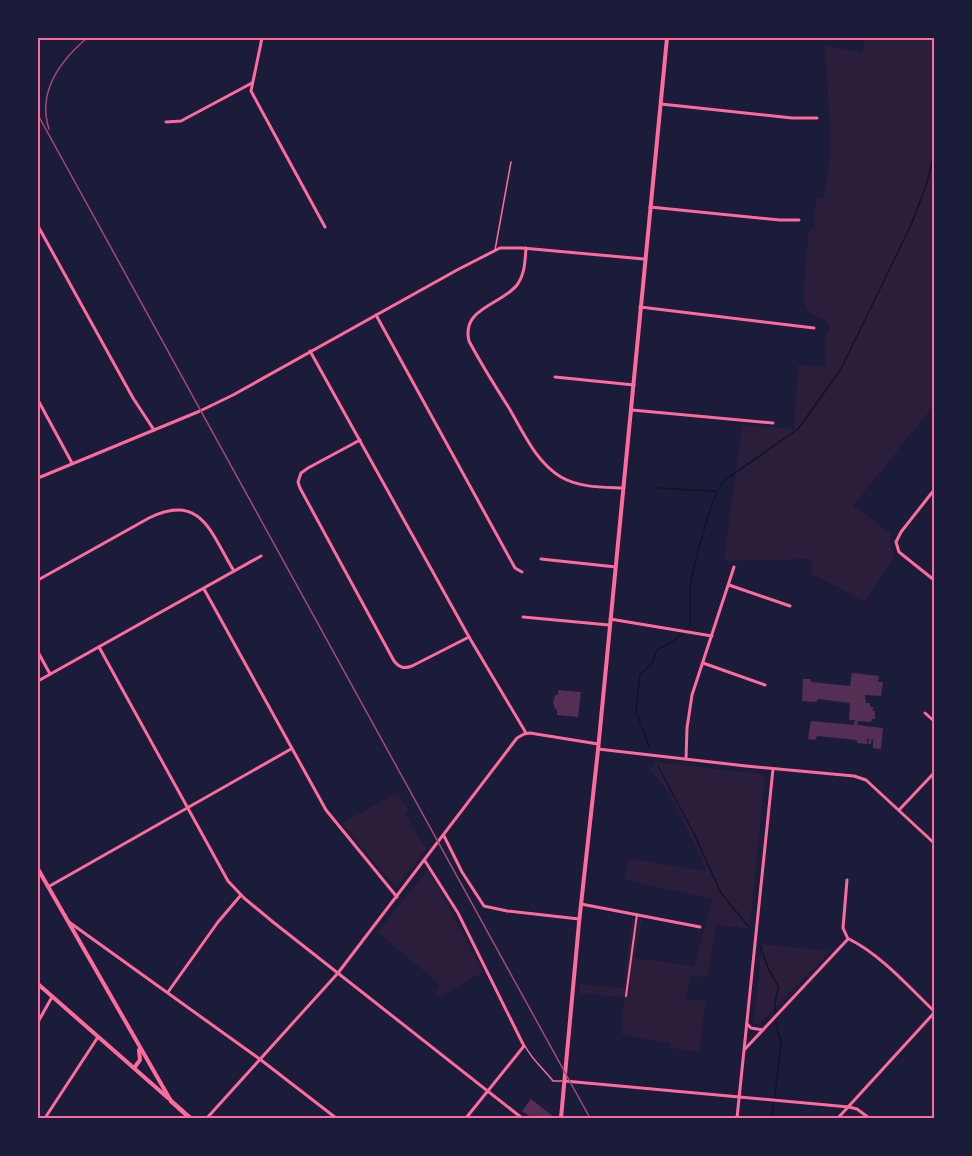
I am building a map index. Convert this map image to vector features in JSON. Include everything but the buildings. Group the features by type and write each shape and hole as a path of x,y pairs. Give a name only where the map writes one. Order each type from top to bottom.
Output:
{"main road":[{"path":"561,1119 667,38"},
{"path":"38,869 171,1101"},
{"path":"38,984 190,1119"},
{"path":"134,1068 141,1057 137,1043"}],"street":[{"path":"262,38 251,91 325,227"},
{"path":"166,122 181,120 252,83"},
{"path":"660,104 799,119 817,118"},
{"path":"650,207 799,220"},
{"path":"38,226 133,398 154,430"},
{"path":"38,478 233,395 375,315 505,247 644,260"},
{"path":"526,248 524,271 519,283 472,318 467,328 469,341 530,443 547,466 561,477 573,482 624,488"},
{"path":"640,307 814,328"},
{"path":"375,315 515,568 522,572"},
{"path":"310,351 469,637 526,734"},
{"path":"555,376 634,384"},
{"path":"38,400 72,463"},
{"path":"631,410 773,423"},
{"path":"360,440 301,473 298,484 305,499 397,664 404,669 469,637"},
{"path":"934,490 901,532 896,542 899,552 934,580"},
{"path":"38,580 149,518 176,509 193,513 207,524 234,572"},
{"path":"38,681 261,556"},
{"path":"541,559 616,567"},
{"path":"686,759 691,702 734,567"},
{"path":"728,585 790,606"},
{"path":"204,589 332,819 397,897"},
{"path":"523,617 609,625"},
{"path":"610,619 712,636"},
{"path":"99,647 228,881 241,895 522,1119"},
{"path":"38,652 50,674"},
{"path":"703,663 765,685"},
{"path":"925,713 934,721"},
{"path":"207,1119 338,973 521,735 686,759 854,776 866,780 934,843"},
{"path":"48,887 292,748"},
{"path":"737,1119 773,769"},
{"path":"899,810 934,773"},
{"path":"444,836 462,872 484,906 507,911 579,919"},
{"path":"425,861 458,913 524,1046 466,1119"},
{"path":"838,1119 934,1012 888,968 859,944 848,939 843,928 847,880"},
{"path":"168,992 218,922 241,895"},
{"path":"581,904 700,927"},
{"path":"626,996 637,914"},
{"path":"66,921 261,1060 336,1119"},
{"path":"745,1050 848,939"},
{"path":"38,1022 52,997"},
{"path":"747,1024 751,1028 763,1030"},
{"path":"45,1119 98,1037"},
{"path":"565,1081 849,1107 857,1109 869,1119"}],"lane":[{"path":"495,251 511,162"},
{"path":"524,1046 534,1063 541,1065 553,1081 565,1081"}],"shaded area":[{"path":"866,38 934,38 934,405 853,506 891,533 890,546 894,556 865,602 812,574 811,559 724,561 742,425 794,429 798,365 825,366 825,336 830,327 827,321 810,313 803,301 808,234 814,227 816,198 824,198 831,146 825,45 862,53"},
{"path":"655,762 762,774 765,777 750,929 716,925 708,977 691,976 685,999 706,1001 699,1052 670,1048 671,1044 621,1034 624,997 580,994 580,984 624,988 632,918 643,920 635,958 694,966 713,899 625,880 628,858 706,871 674,802 647,767 654,767"},
{"path":"398,792 409,811 405,814 426,849 396,888 342,823"},
{"path":"428,869 483,972 440,997 434,994 439,984 378,932"},
{"path":"762,944 830,951 760,1023 756,1024 754,1021"}],"waterway":[{"path":"649,746 636,711 640,675 652,663 657,650 674,641 690,625 692,578 714,499 725,480 798,429 841,369 911,225 926,186 934,155"},
{"path":"653,488 716,491"},
{"path":"658,766 694,834 721,893 749,927"},
{"path":"760,946 769,970 779,987 775,1013 781,1043 771,1118"}],"railway":[{"path":"49,129 46,102 53,78 68,57 87,38"},
{"path":"38,115 590,1118"}]}
